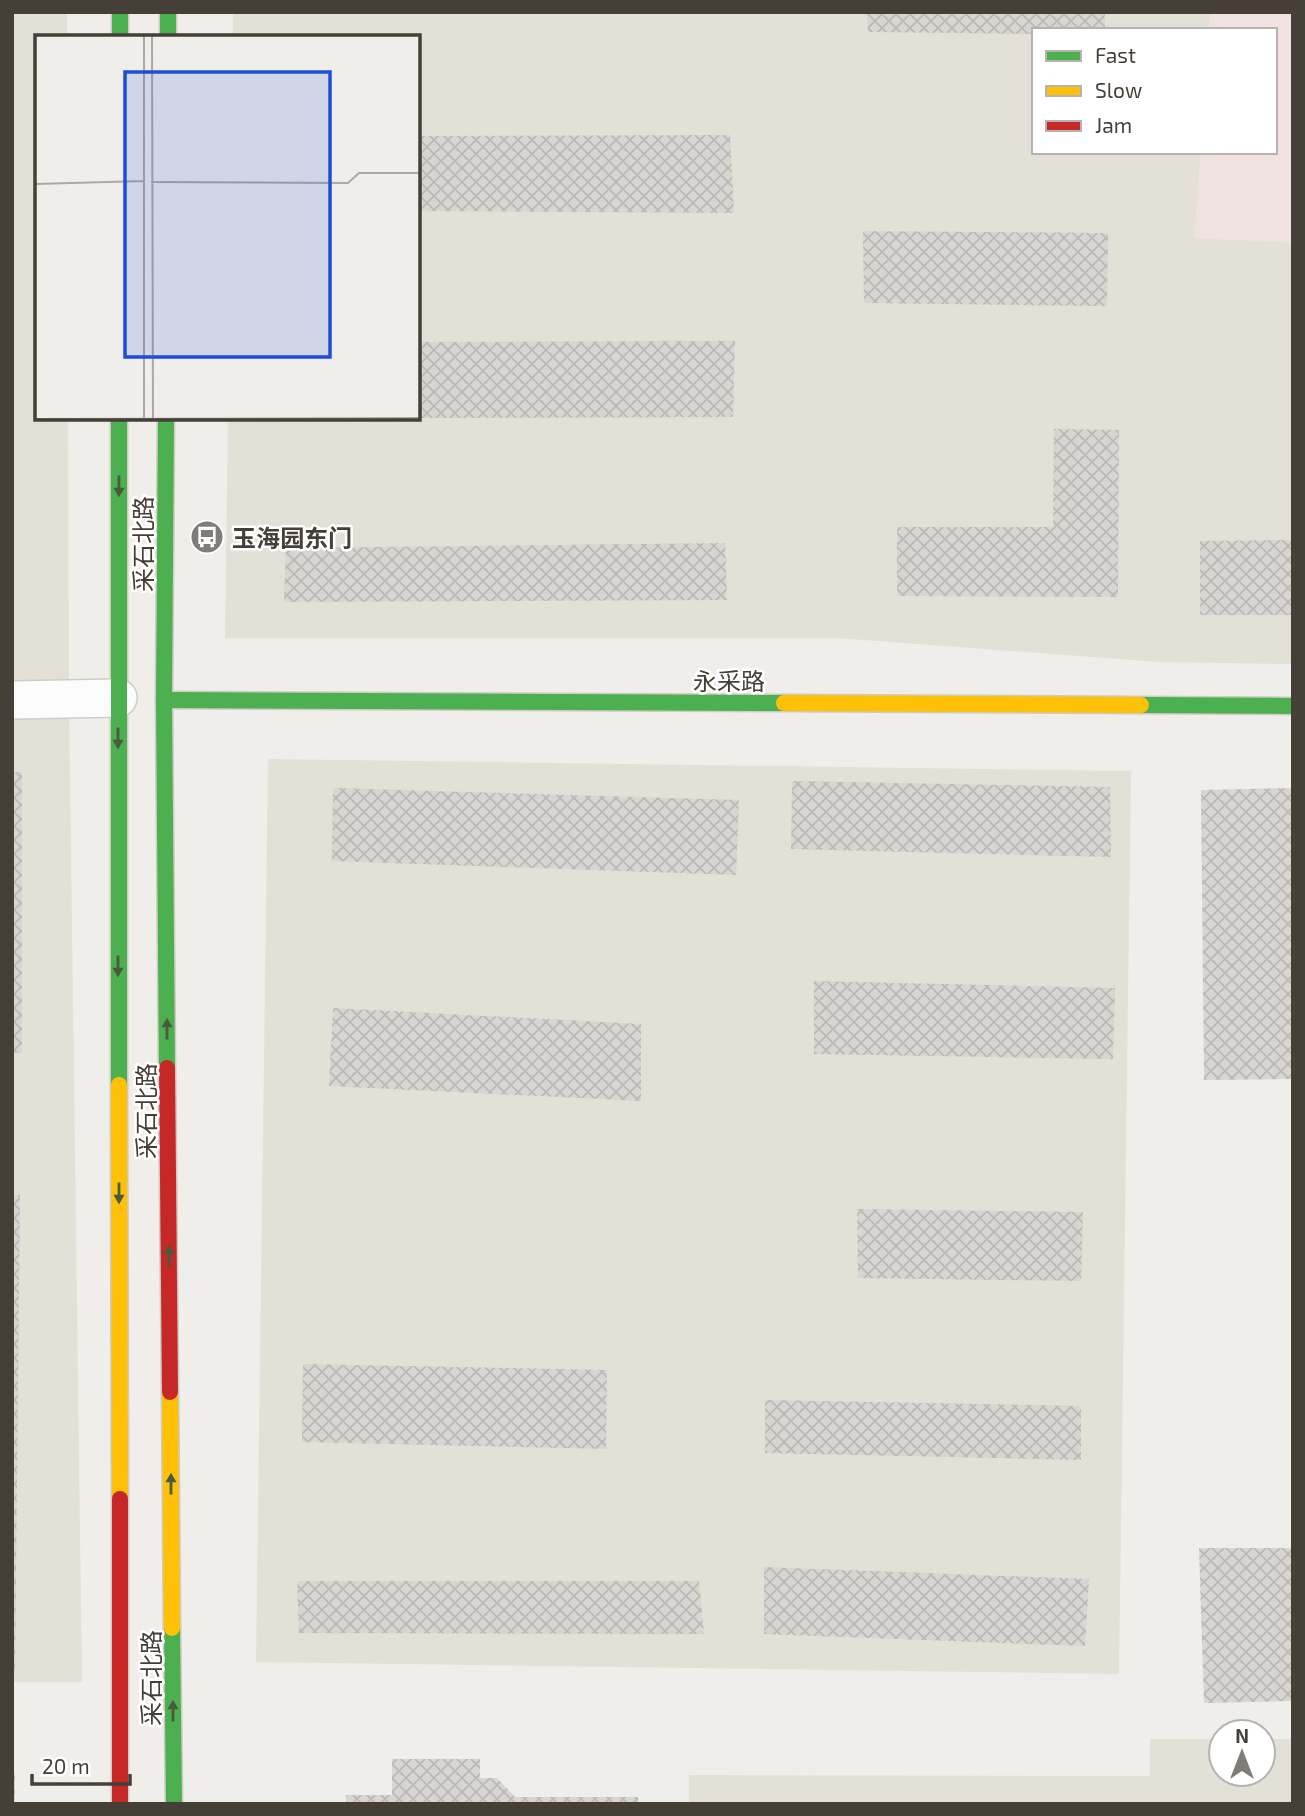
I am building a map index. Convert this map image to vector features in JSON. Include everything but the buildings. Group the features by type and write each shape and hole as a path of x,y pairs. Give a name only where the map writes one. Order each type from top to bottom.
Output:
{"street":[{"path":"120,12 120,35"},
{"path":"168,12 168,35"},
{"name":"采石北路","path":"119,420 120,1804"},
{"name":"采石北路","path":"166,420 164,700 174,1804"},
{"path":"12,700 118,698"},
{"name":"永采路","path":"164,700 1293,706"}],"shaded area":[{"path":"12,12 67,12 67,35 35,35 35,420 68,420 69,699 82,1682 12,1682"},
{"path":"233,12 1211,12 1209,28 1032,28 1032,154 1201,154 1195,238 1293,242 1293,664 1159,662 837,638 225,638 228,420 420,420 420,35 233,35"},
{"path":"1211,12 1293,12 1293,242 1194,238 1201,154 1277,154 1277,28 1209,28"},
{"path":"268,759 1131,771 1119,1674 256,1662"},
{"path":"1150,1739 1207,1739 1207,1788 1277,1788 1277,1739 1293,1739 1293,1804 689,1804 689,1775 1150,1776"}],"traffic: fast":[{"path":"120,12 120,35"},
{"path":"168,12 168,35"},
{"path":"119,420 119,1085"},
{"path":"166,420 164,700 167,1068"},
{"path":"164,700 784,703"},
{"path":"1141,705 1293,706"},
{"path":"172,1628 174,1804"}],"traffic: slow":[{"path":"784,703 1141,705"},
{"path":"119,1085 120,1499"},
{"path":"170,1392 172,1628"}],"traffic: jam":[{"path":"167,1068 170,1392"},
{"path":"120,1499 120,1804"}],"place":[{"name":"玉海园东门","path":"207,537"}]}
